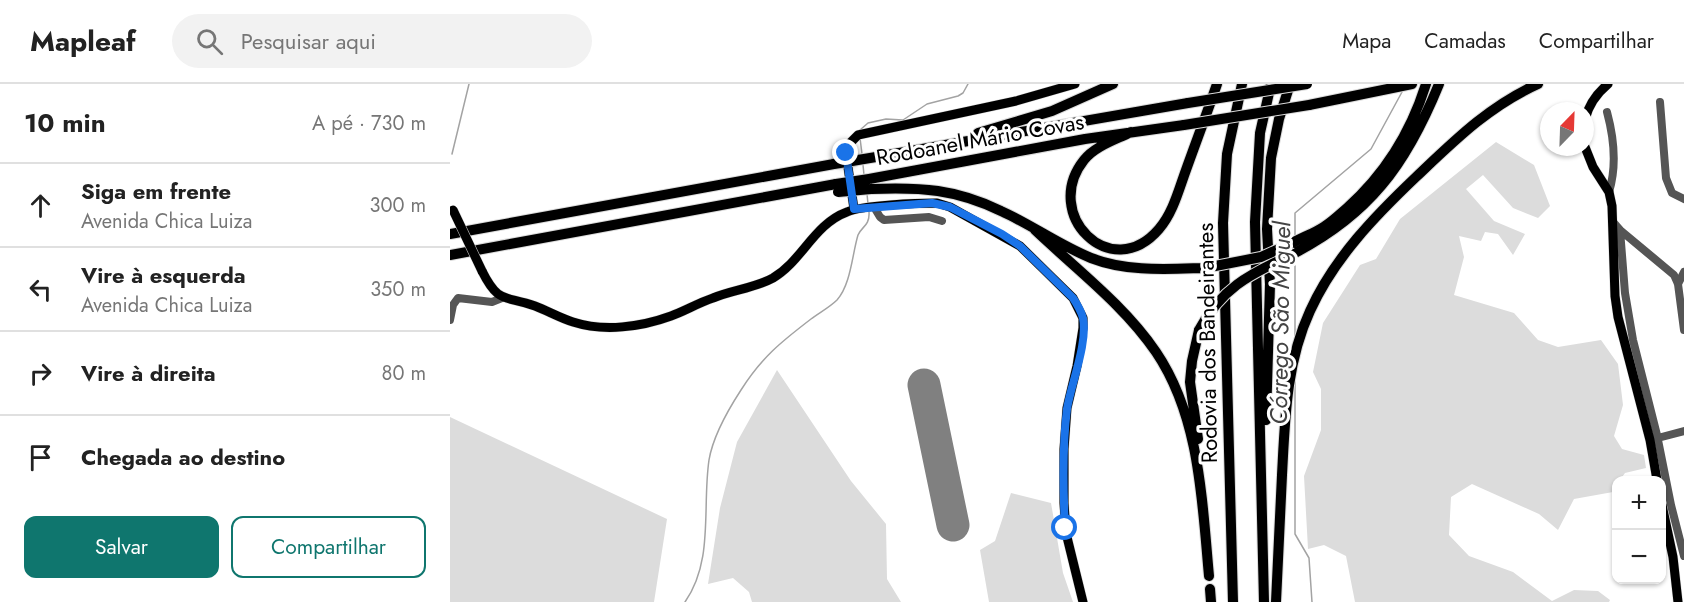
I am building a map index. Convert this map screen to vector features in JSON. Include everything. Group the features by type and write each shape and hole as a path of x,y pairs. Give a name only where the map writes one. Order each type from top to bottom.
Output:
{"highway":[{"path":"879,156 1035,117 1113,84"},
{"path":"1131,132 1097,149 1085,159 1075,175 1072,188 1073,214 1084,234 1101,246 1113,249 1138,245 1148,240 1161,227 1177,194 1217,84"},
{"name":"Rodovia dos Bandeirantes","path":"1233,602 1223,223 1227,154 1242,84"},
{"path":"1264,602 1255,222 1260,133 1271,84"},
{"path":"1261,500 1268,357 1270,284 1267,229 1271,158 1279,119 1290,84"},
{"name":"Rodoanel Mário Covas","path":"450,234 879,156 1307,84"},
{"name":"Rodoanel Mário Covas","path":"450,255 792,192 870,184 1131,132 1309,105 1410,84"},
{"path":"870,184 912,187 953,194 995,208 1091,258 1120,266 1162,270 1204,268 1261,257 1326,226 1377,177 1396,152 1416,113 1426,84"},
{"path":"1196,459 1198,443 1190,382 1192,361 1200,330 1217,302 1234,285 1332,232 1363,207 1385,183 1406,154 1425,118 1439,84"},
{"path":"1276,602 1284,426 1288,388 1296,347 1310,311 1325,282 1346,250 1385,206 1481,117 1508,99 1538,84"},
{"path":"1035,230 1106,296 1156,353 1170,378 1191,434 1196,459 1209,576"},
{"path":"1210,589 1211,602"}],"main road":[{"path":"854,209 846,153 850,142 858,135 1016,101 1075,84"},
{"path":"1592,102 1598,92 1608,84"},
{"path":"1589,156 1609,192 1613,222 1615,296 1618,317 1654,439 1657,476"},
{"path":"452,208 482,271 502,298 533,305 586,325 617,327 649,323 672,316 713,297 770,279 788,264 826,223 854,209 932,203 950,207 1002,234 1020,246 1073,298 1083,318 1075,379 1067,408 1064,503 1067,541 1083,602"},
{"path":"1666,514 1678,543 1678,602"}],"street":[{"path":"1660,102 1666,178 1670,190 1684,199"},
{"path":"1607,112 1614,154 1609,192"},
{"path":"874,207 884,220 929,217 942,221"},
{"path":"1613,222 1669,270 1678,284 1684,330"},
{"path":"1620,230 1629,317 1654,439 1678,543 1684,556"},
{"path":"1678,284 1684,273"},
{"path":"450,320 453,305 458,298 492,302 502,298"},
{"path":"1654,439 1684,431"}],"shaded area":[{"path":"1496,142 1534,165 1550,206 1538,218 1513,208 1483,175 1466,189 1494,221 1525,234 1513,255 1498,234 1485,232 1481,241 1459,236 1464,257 1454,295 1514,313 1538,340 1558,347 1601,340 1618,364 1623,405 1614,436 1622,449 1644,455 1646,468 1625,473 1623,476 1612,476 1612,492 1574,499 1558,530 1539,514 1472,484 1451,497 1449,535 1469,556 1513,572 1552,601 1574,590 1598,591 1610,600 1609,602 1355,602 1346,556 1324,545 1308,549 1304,476 1321,430 1321,389 1313,372 1323,323 1360,265 1376,259 1400,219"},
{"path":"777,370 851,481 886,524 887,579 901,602 752,602 749,592 733,578 708,584 720,508 737,442"},
{"path":"450,417 667,519 654,602 450,602"},
{"path":"1011,493 1051,503 1063,573 1073,602 989,602 980,550 995,541"}],"waterway":[{"path":"452,154 469,84"},
{"path":"860,130 868,123 886,119 903,120 927,104 958,96 963,93 968,84"},
{"name":"Córrego São Miguel","path":"1295,236 1295,213 1371,149 1402,92"},
{"path":"860,138 862,154"},
{"path":"863,165 864,175"},
{"path":"867,194 868,204"},
{"path":"685,602 700,569 705,533 709,460 722,424 741,390 764,359 790,335 834,303 842,293 858,235 867,223 869,212"},
{"name":"Córrego São Miguel","path":"1295,259 1295,338"},
{"name":"Córrego São Miguel","path":"1295,382 1295,534 1309,558 1312,602"}],"runway":[{"path":"924,385 953,525"}],"route":[{"path":"846,153 854,209 932,203 950,207 1020,246 1073,298 1079,307 1083,318 1083,328 1075,379 1067,408 1064,449 1065,528"}]}
